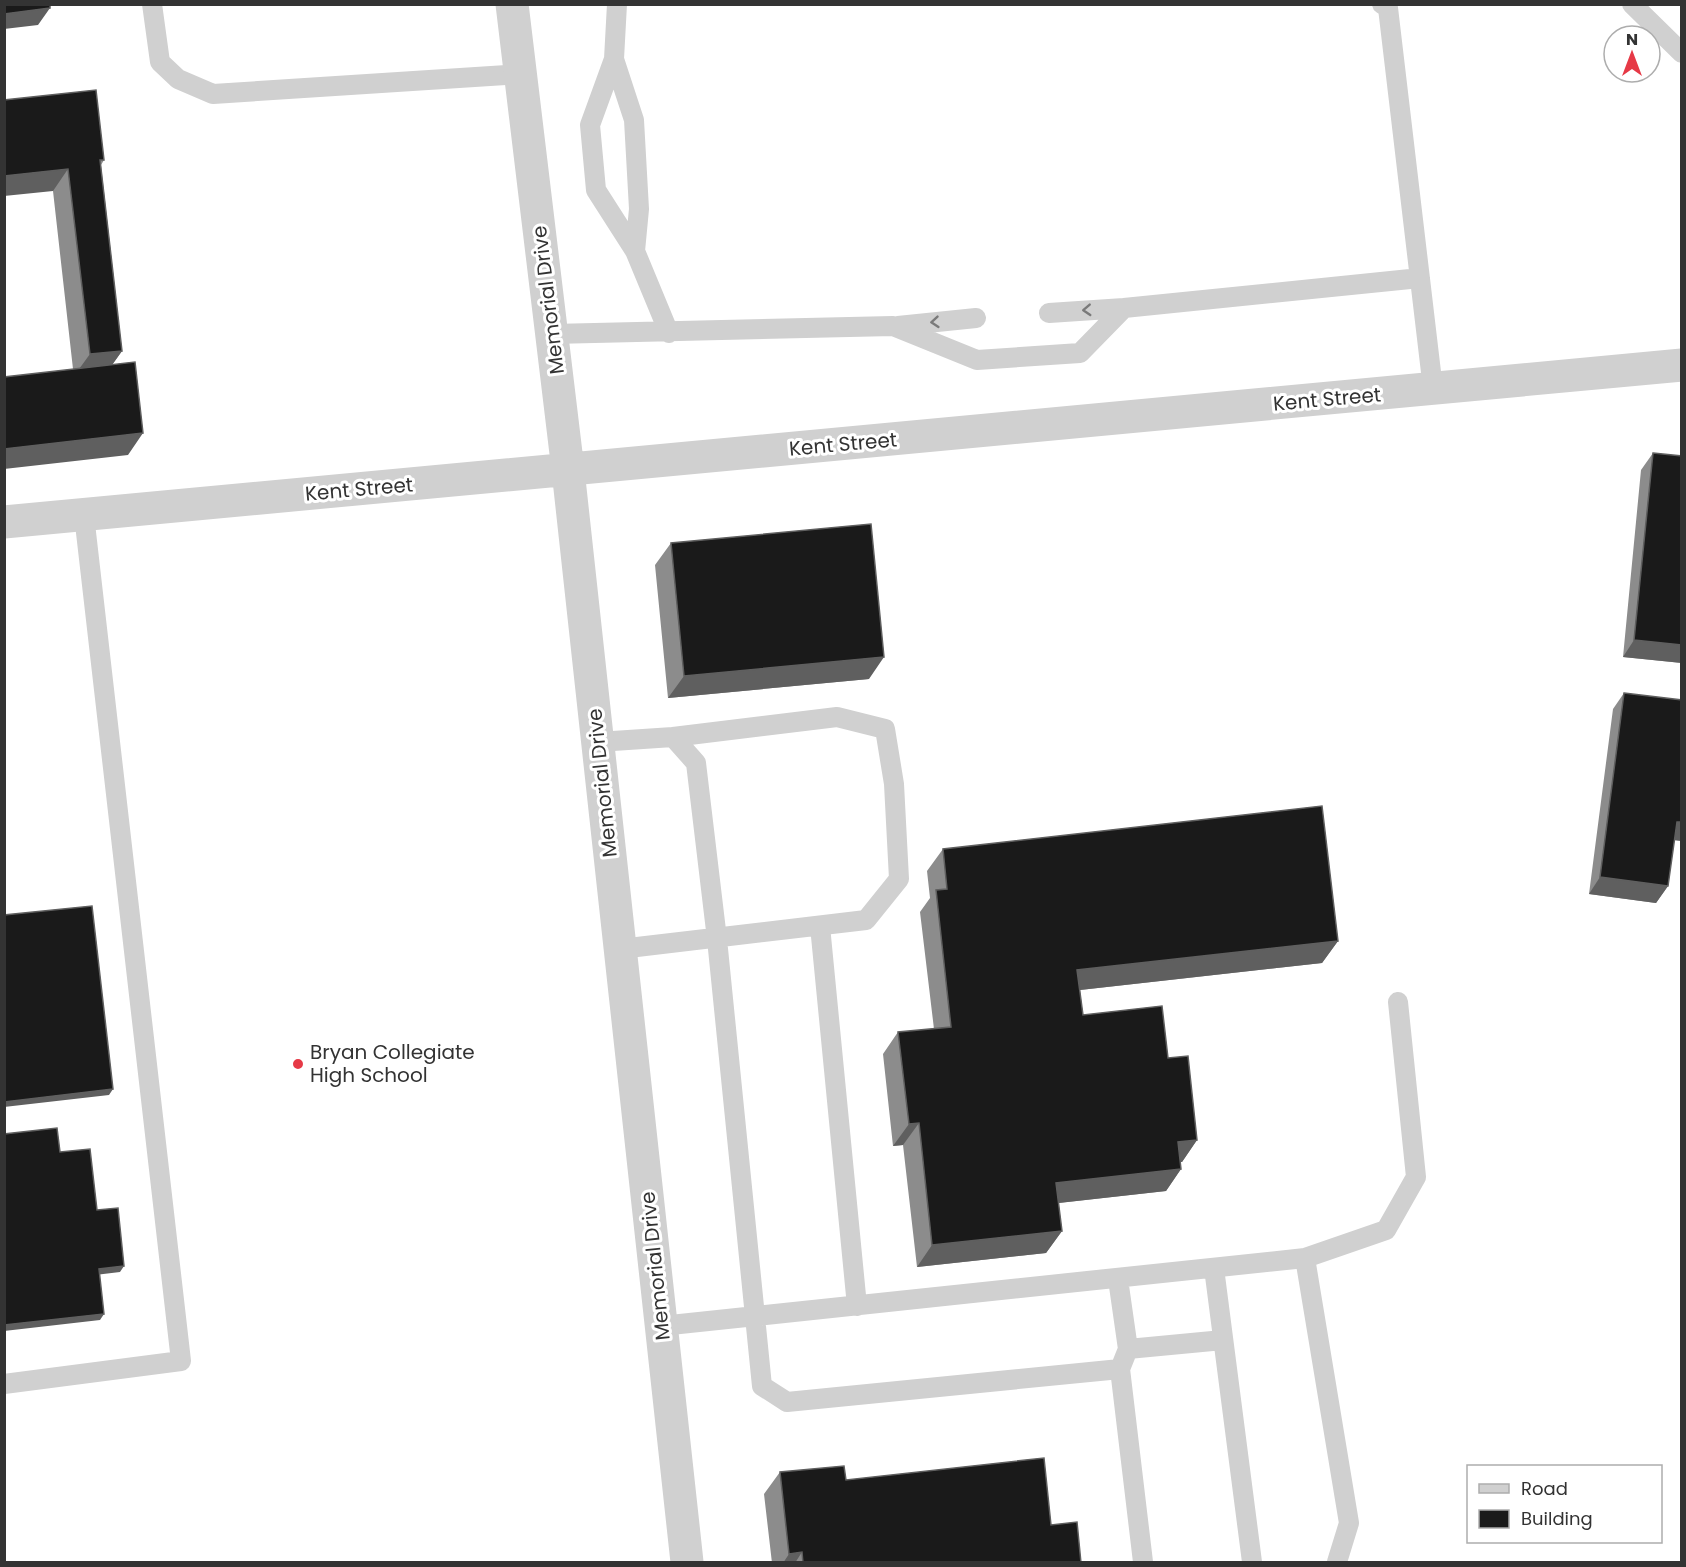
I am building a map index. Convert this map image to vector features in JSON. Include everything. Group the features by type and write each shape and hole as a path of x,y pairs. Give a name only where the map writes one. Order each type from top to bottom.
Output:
{"street":[{"name":"Memorial Drive","path":"512,4 568,470 687,1563"},
{"name":"Kent Street","path":"4,522 1682,365"}],"lane":[{"path":"152,4 160,62 178,79 213,94 520,74"},
{"path":"617,4 614,58 590,125 596,190 635,251 669,333"},
{"path":"1382,4 1388,8 1432,389"},
{"path":"1632,4 1682,53"},
{"path":"614,58 634,120 639,209 635,251"},
{"path":"1049,313 1124,309 1419,278"},
{"path":"893,326 977,360 1080,353 1124,309"},
{"path":"552,334 893,326 976,318"},
{"path":"4,1384 181,1361 84,515"},
{"path":"598,742 673,737 837,717 885,729 894,784 898,879 866,920 620,949"},
{"path":"673,737 696,763 717,939 762,1386 787,1402 1120,1369"},
{"path":"820,926 857,1306"},
{"path":"661,1326 1305,1258 1386,1230 1416,1177 1398,1002"},
{"path":"1305,1258 1348,1523 1337,1563"},
{"path":"1214,1269 1252,1563"},
{"path":"1118,1279 1128,1349 1120,1369 1143,1563"},
{"path":"1128,1349 1223,1340"}],"building":[{"path":"4,4 50,4 50,8 4,14"},
{"path":"96,90 104,160 100,160 122,351 90,354 68,169 4,176 4,100"},
{"path":"135,362 143,433 4,449 4,377"},
{"path":"1653,453 1682,456 1682,645 1634,640"},
{"path":"871,524 884,657 684,676 671,543"},
{"path":"1624,693 1682,700 1682,822 1677,822 1668,886 1600,877"},
{"path":"1322,806 1338,941 1077,970 1083,1015 1162,1006 1168,1058 1188,1056 1197,1140 1178,1142 1181,1169 1056,1183 1062,1231 932,1245 919,1123 909,1124 898,1032 951,1027 936,890 947,889 943,849"},
{"path":"92,906 113,1089 4,1102 4,915"},
{"path":"57,1128 60,1152 90,1149 97,1210 118,1208 124,1266 99,1269 104,1314 4,1325 4,1134"},
{"path":"1044,1458 1051,1525 1077,1522 1081,1563 803,1563 802,1552 789,1554 780,1472 844,1466 846,1480"}],"place":[{"name":"Bryan Collegiate High School","path":"298,1064"}]}
